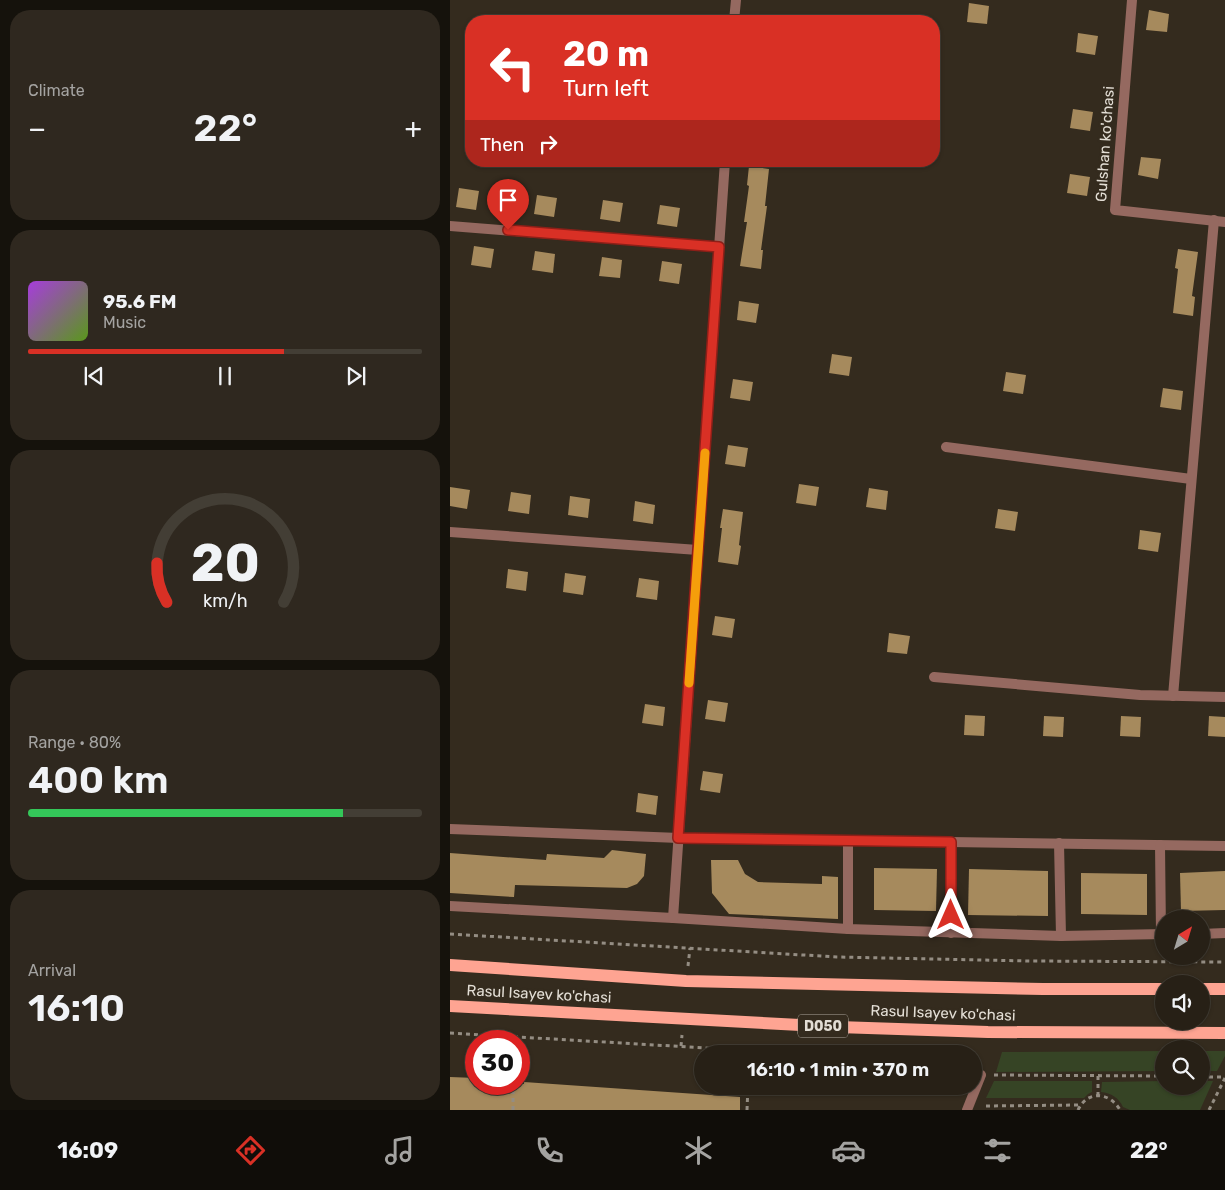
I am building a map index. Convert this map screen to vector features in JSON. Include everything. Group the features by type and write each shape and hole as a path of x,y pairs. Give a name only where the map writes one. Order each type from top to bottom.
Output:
{"main road":[{"name":"Rasul Isayev ko'chasi","path":"450,965 686,981 1043,989 1155,989"},
{"path":"1210,989 1225,989"},
{"name":"Rasul Isayev ko'chasi","path":"450,1006 848,1027 988,1032 1225,1033"}],"street":[{"path":"735,15 736,0"},
{"name":"Gulshan ko'chasi","path":"1132,0 1115,210 1225,222"},
{"path":"673,918 725,167"},
{"path":"1173,696 1214,220"},
{"path":"450,226 719,247"},
{"path":"946,447 1191,479"},
{"path":"450,532 698,550"},
{"path":"934,677 1140,695 1225,697"},
{"path":"450,829 678,838 1225,846"},
{"path":"848,840 848,929"},
{"path":"951,842 951,933"},
{"path":"1059,843 1061,936"},
{"path":"1160,845 1161,910"},
{"path":"450,906 848,929 1061,936 1155,934"},
{"path":"1210,934 1225,933"},
{"path":"968,1108 973,1095"}],"path":[{"path":"450,934 837,957 1030,961 1225,962"},
{"path":"450,1033 465,1034"},
{"path":"530,1040 694,1049"},
{"path":"982,1075 1155,1076"},
{"path":"1098,1076 1098,1096"},
{"path":"1209,1110 1225,1078 1210,1077"},
{"path":"513,1110 514,1095"},
{"path":"747,1110 748,1095"},
{"path":"1078,1110 1085,1100 1091,1097 1105,1096 1112,1100 1120,1110"},
{"path":"968,1108 1080,1105"}],"green space":[{"path":"1155,1051 1155,1071 996,1072 1002,1052"},
{"path":"1210,1051 1225,1051 1225,1056 1217,1071 1210,1071"},
{"path":"994,1081 1092,1081 1092,1092 1084,1098 986,1098"},
{"path":"1155,1081 1155,1095 1207,1095 1200,1110 1130,1110 1123,1107 1114,1096 1101,1092 1102,1082"}],"building":[{"path":"969,3 989,6 987,24 967,22"},
{"path":"1149,10 1169,14 1167,32 1146,30"},
{"path":"1078,33 1098,36 1095,55 1076,52"},
{"path":"1073,109 1093,112 1090,131 1070,128"},
{"path":"1141,157 1161,159 1158,179 1138,175"},
{"path":"749,167 769,169 765,206 767,206 761,250 763,250 761,269 740,266 747,222 744,222 749,186 747,185"},
{"path":"1070,174 1090,177 1087,196 1067,193"},
{"path":"459,188 479,191 476,210 456,207"},
{"path":"537,195 557,198 554,217 534,214"},
{"path":"603,200 623,203 620,222 600,219"},
{"path":"660,205 680,208 677,227 657,224"},
{"path":"474,246 494,249 491,268 471,265"},
{"path":"1178,249 1198,252 1192,296 1195,297 1193,316 1173,313 1178,269 1175,268"},
{"path":"535,251 555,254 553,273 532,270"},
{"path":"602,257 622,260 620,278 599,276"},
{"path":"662,261 682,264 679,284 659,281"},
{"path":"739,301 759,304 756,323 737,320"},
{"path":"832,354 852,357 849,376 829,373"},
{"path":"1006,372 1026,375 1023,394 1003,391"},
{"path":"733,379 753,382 750,401 730,398"},
{"path":"1163,388 1183,391 1181,410 1160,407"},
{"path":"728,445 748,448 745,467 725,464"},
{"path":"799,484 819,487 816,506 796,503"},
{"path":"450,487 470,490 467,509 450,506"},
{"path":"869,488 888,491 886,510 866,507"},
{"path":"511,492 531,495 529,514 508,511"},
{"path":"570,496 590,499 588,518 568,515"},
{"path":"635,501 655,505 653,524 633,521"},
{"path":"723,509 743,512 738,565 718,562"},
{"path":"998,509 1018,512 1015,531 995,528"},
{"path":"1140,530 1161,533 1158,552 1138,549"},
{"path":"508,569 528,572 526,591 506,588"},
{"path":"565,573 586,576 583,595 563,592"},
{"path":"639,578 659,581 657,600 636,597"},
{"path":"715,616 735,619 732,638 712,635"},
{"path":"889,633 910,636 907,654 887,652"},
{"path":"708,700 728,703 725,722 705,719"},
{"path":"645,704 665,707 663,726 642,723"},
{"path":"965,715 985,716 984,736 964,735"},
{"path":"1044,716 1064,717 1063,737 1043,736"},
{"path":"1121,716 1141,717 1140,737 1120,736"},
{"path":"1209,716 1225,717 1225,737 1208,736"},
{"path":"703,771 723,774 720,793 700,790"},
{"path":"638,793 658,796 656,815 636,812"},
{"path":"612,850 646,854 644,876 637,884 627,888 515,885 514,897 450,893 450,853 546,860 547,854 604,858"},
{"path":"711,860 738,860 745,874 758,882 822,884 822,876 838,877 838,919 729,914 712,893"},
{"path":"874,868 937,869 936,911 874,910"},
{"path":"969,869 1048,871 1048,916 968,915"},
{"path":"1225,871 1225,910 1181,910 1180,873"},
{"path":"1081,873 1147,874 1147,915 1081,914"},
{"path":"450,1077 465,1078 465,1095 530,1095 530,1082 740,1097 740,1110 450,1110"}],"slow traffic":[{"path":"689,683 705,453"}],"route":[{"path":"508,230 719,247 678,838 951,842 951,915"}]}
